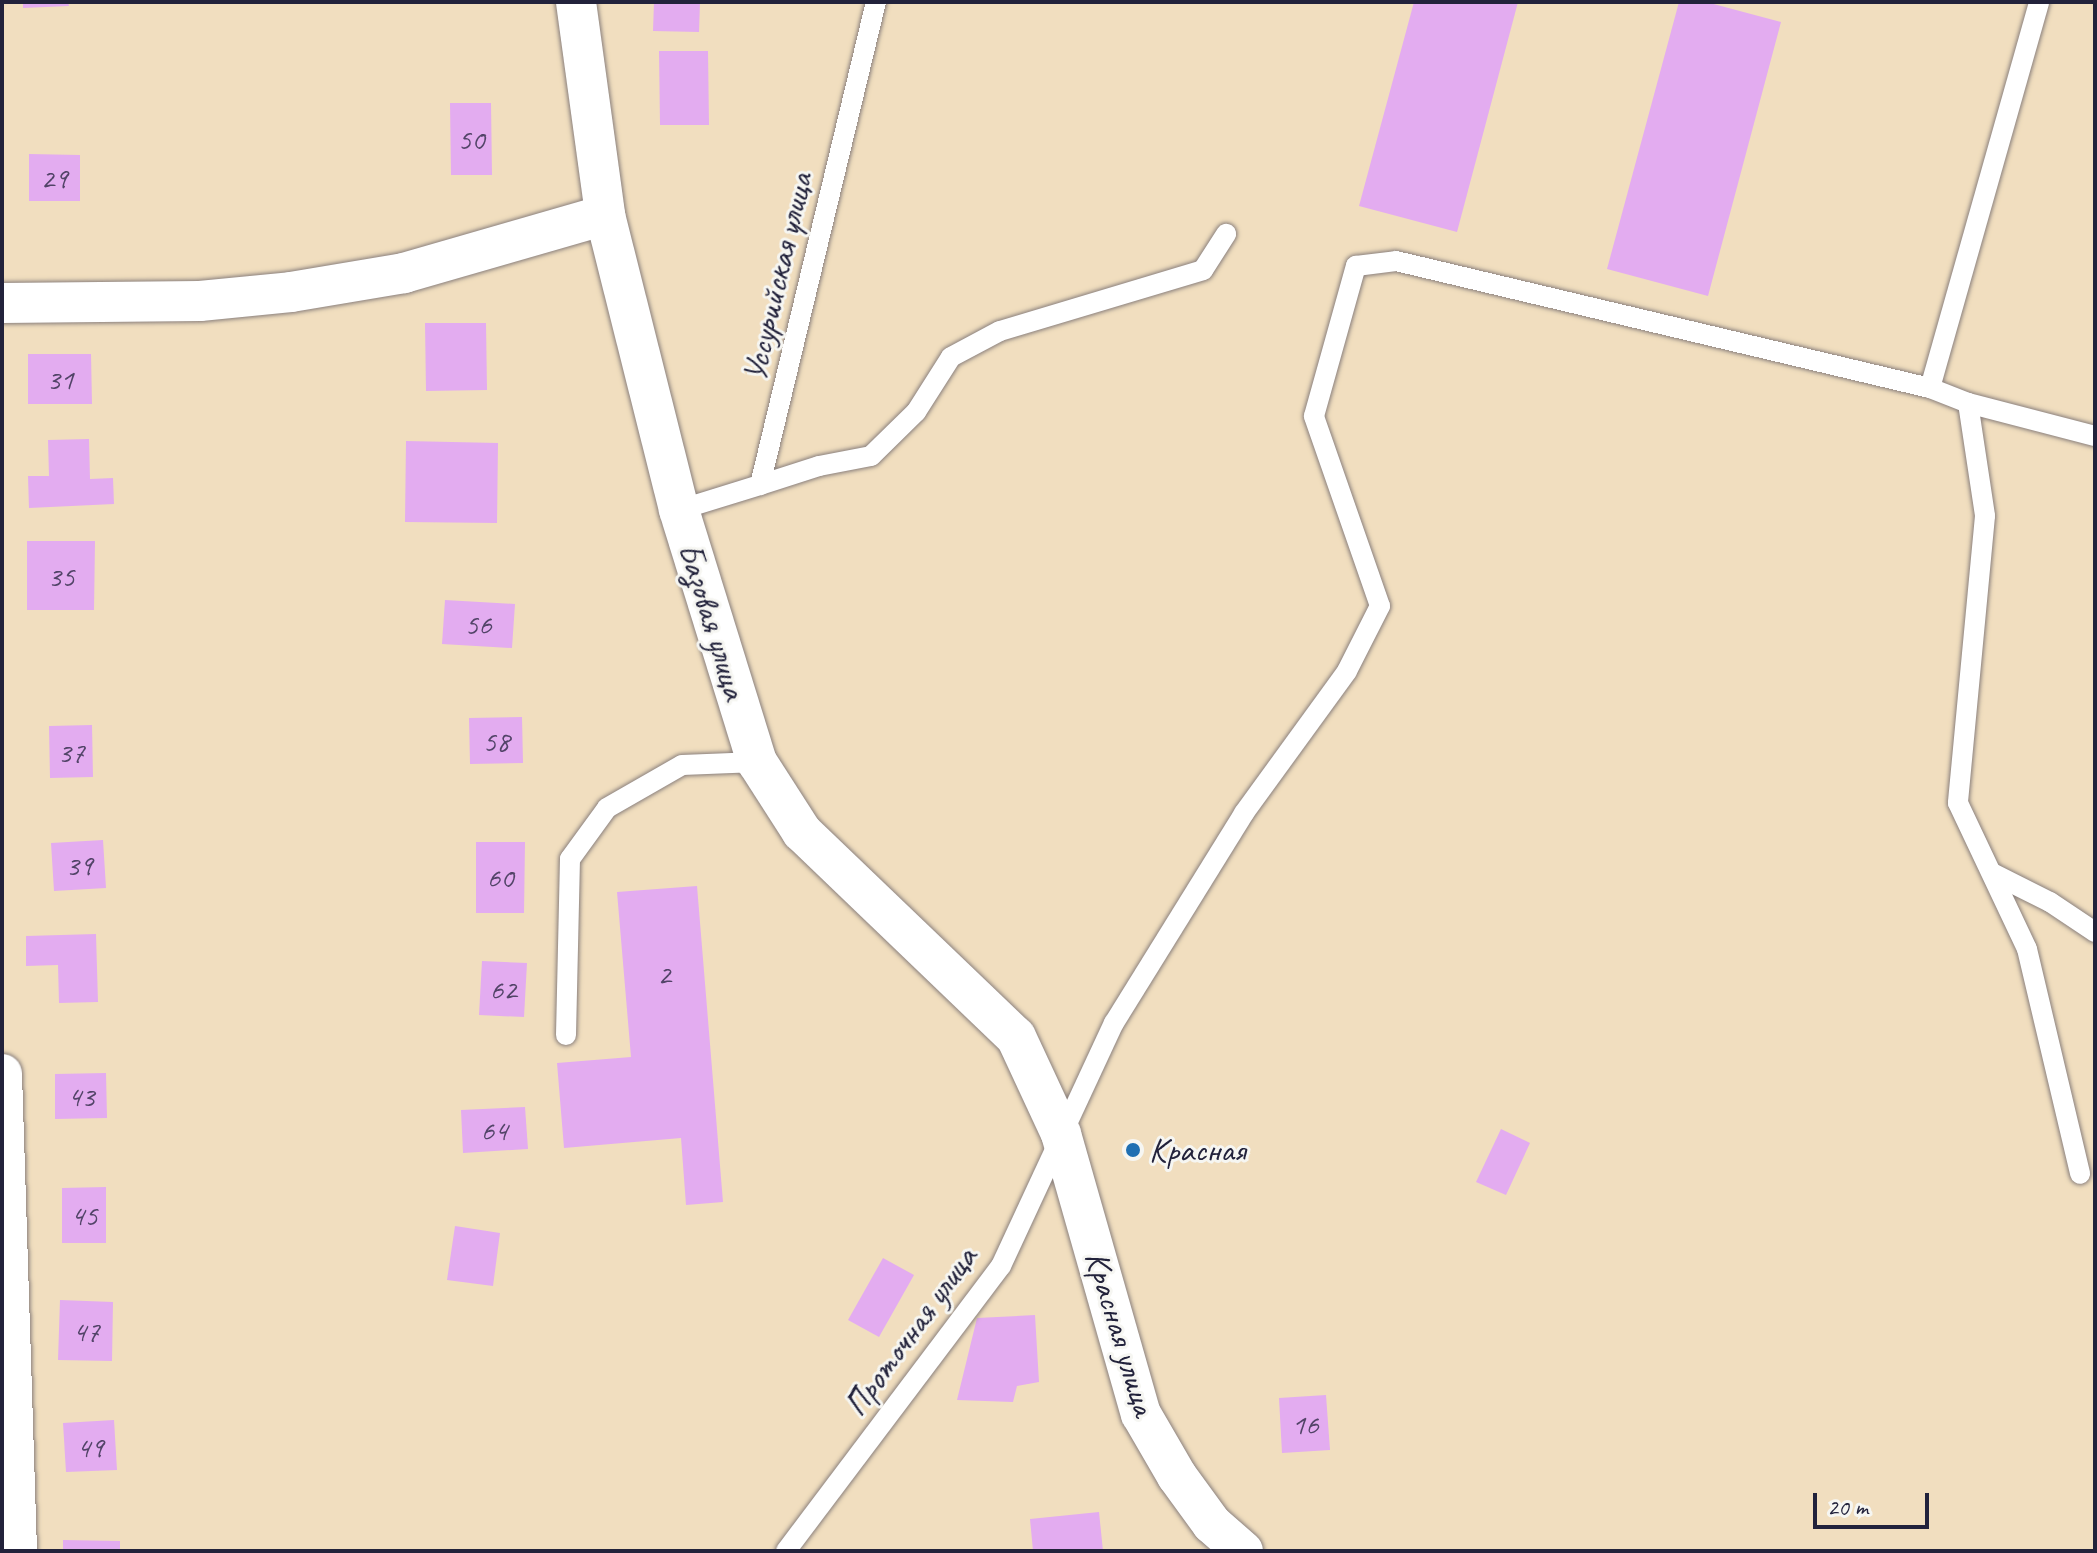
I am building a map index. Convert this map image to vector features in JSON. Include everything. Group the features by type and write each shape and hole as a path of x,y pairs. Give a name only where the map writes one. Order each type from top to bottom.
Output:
{"street":[{"name":"Базовая улица","path":"576,2 605,215 679,510 757,762 802,832 1016,1037 1061,1134"},
{"path":"2,303 200,301 291,292 404,273 605,215"},
{"path":"2,1074 17,1551"},
{"name":"Красная улица","path":"1061,1134 1141,1414 1177,1476 1212,1524 1243,1551"}],"lane":[{"name":"Уссурийская улица","path":"760,485 876,2"},
{"path":"2039,2 1930,388 1968,403 2095,436"},
{"path":"679,510 819,466 871,456 916,412 951,357 1000,331 1203,270 1226,234"},
{"name":"Проточная улица","path":"786,1551 1001,1266 1114,1023 1244,813 1347,671 1380,606 1314,416 1356,266 1396,261 1930,388"},
{"path":"1968,403 1985,516 1958,803 2027,949 2080,1174"},
{"path":"566,1035 570,859 607,808 682,765 757,762"},
{"path":"1992,873 2050,902 2095,932"}],"building":[{"path":"23,2 68,2 69,6 23,8"},
{"path":"654,2 700,2 699,32 653,31"},
{"path":"1414,2 1518,2 1457,232 1359,206"},
{"path":"1679,2 1706,2 1781,22 1708,296 1607,269"},
{"path":"659,51 708,51 709,125 660,125"},
{"path":"450,103 491,103 492,175 451,175"},
{"path":"29,154 80,155 80,201 29,201"},
{"path":"425,323 486,323 487,390 426,391"},
{"path":"28,354 91,354 92,404 28,404"},
{"path":"89,439 90,479 113,478 114,504 29,508 28,476 49,476 48,440"},
{"path":"406,441 498,443 497,523 405,522"},
{"path":"27,541 95,541 94,610 27,610"},
{"path":"445,600 515,604 512,648 442,644"},
{"path":"522,717 523,763 470,764 469,718"},
{"path":"92,725 93,777 50,778 49,726"},
{"path":"103,840 106,888 54,891 51,843"},
{"path":"476,842 525,842 524,913 476,913"},
{"path":"697,886 723,1202 686,1205 681,1138 564,1148 557,1063 631,1057 617,892"},
{"path":"96,934 98,1002 59,1003 58,965 26,966 26,936"},
{"path":"482,961 527,963 524,1017 479,1015"},
{"path":"106,1073 107,1118 55,1119 55,1074"},
{"path":"525,1107 528,1149 463,1153 461,1110"},
{"path":"1501,1129 1530,1143 1506,1195 1476,1182"},
{"path":"106,1187 106,1243 62,1243 62,1188"},
{"path":"455,1226 500,1233 493,1286 447,1280"},
{"path":"883,1258 914,1275 879,1337 848,1320"},
{"path":"60,1300 113,1302 112,1361 58,1360"},
{"path":"1035,1315 1039,1382 1017,1386 1013,1402 957,1400 977,1318"},
{"path":"1326,1395 1330,1450 1282,1453 1279,1398"},
{"path":"114,1420 117,1470 66,1472 63,1423"},
{"path":"1099,1512 1103,1551 1033,1551 1030,1519"},
{"path":"63,1540 120,1541 120,1551 63,1551"}],"place":[{"name":"Красная","path":"1133,1150"}]}
